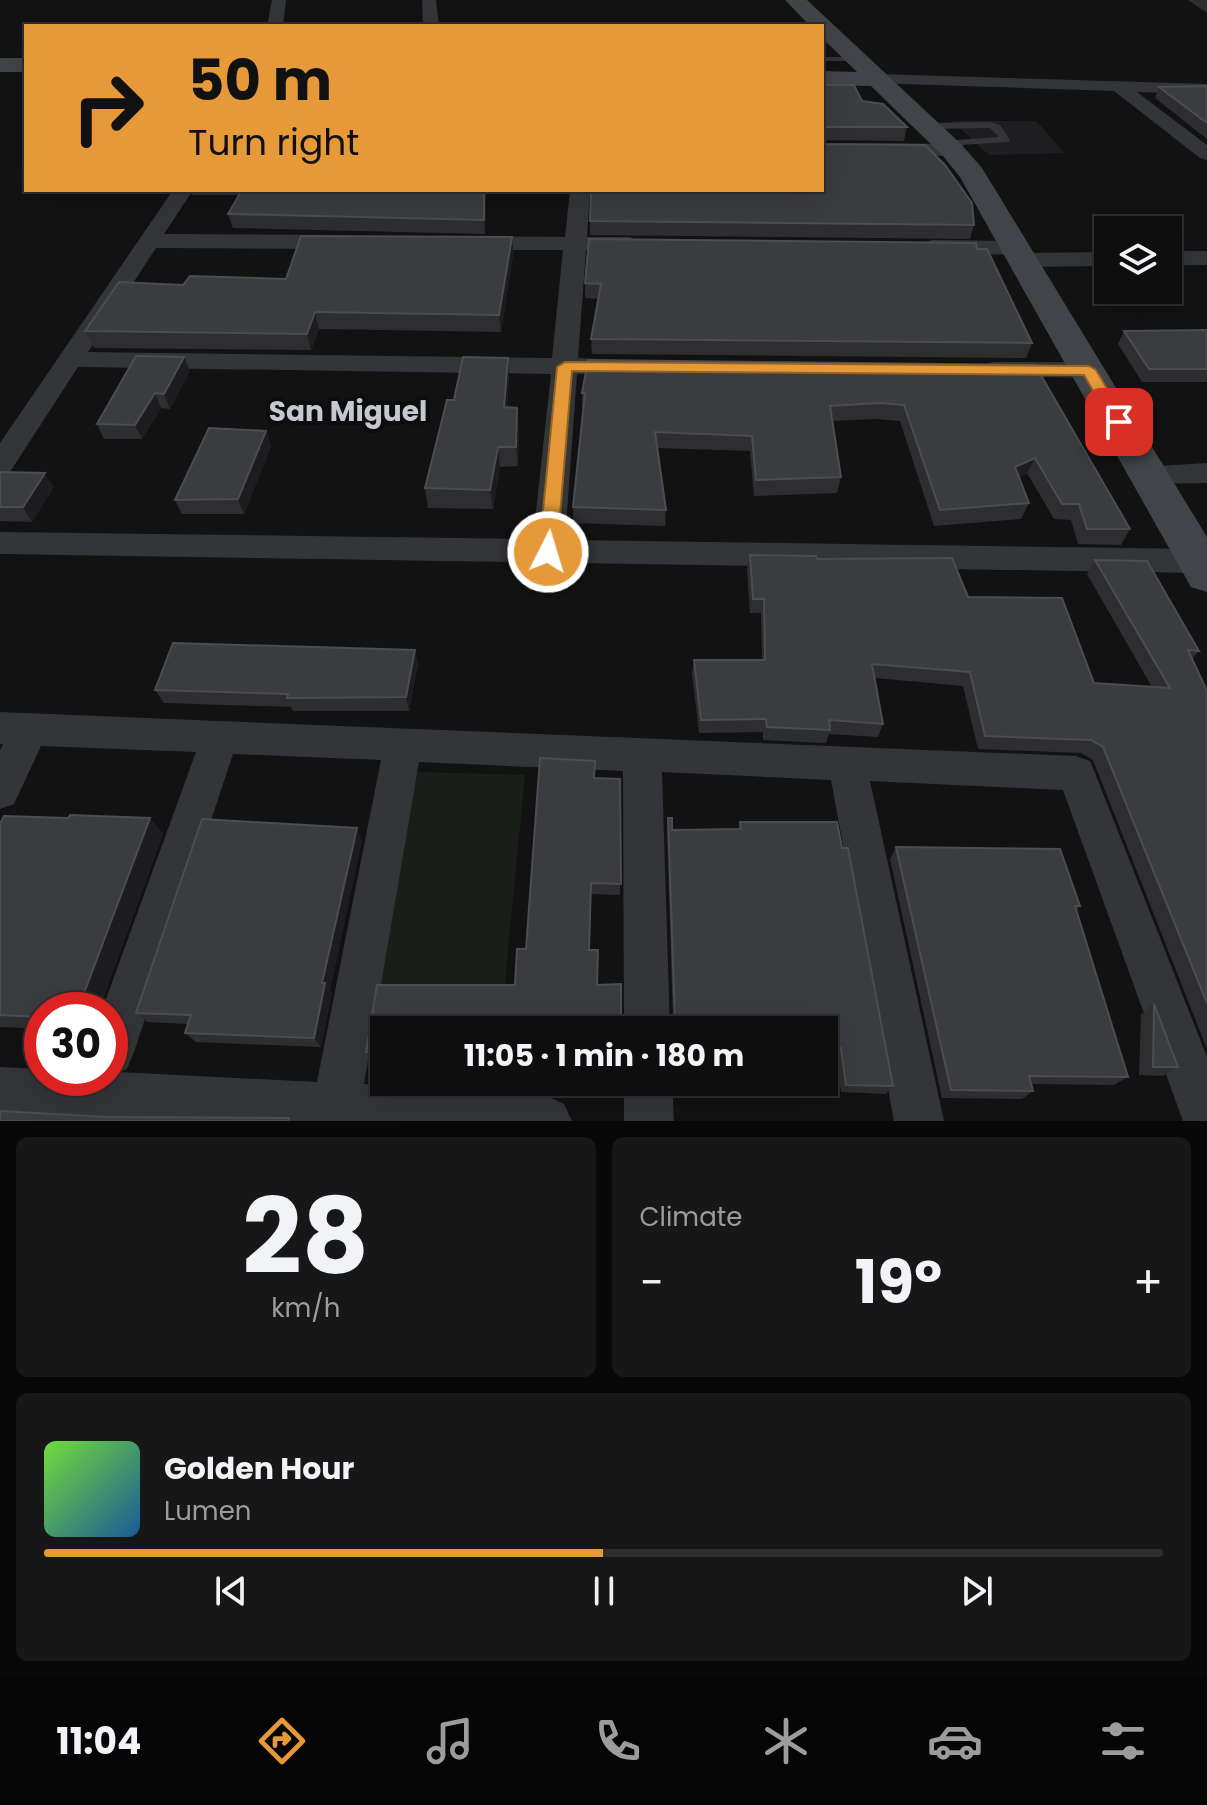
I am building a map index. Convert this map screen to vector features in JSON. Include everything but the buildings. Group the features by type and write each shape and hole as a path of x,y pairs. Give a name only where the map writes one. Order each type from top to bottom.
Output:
{"main road":[{"path":"795,0 820,24"},
{"path":"824,27 941,140 990,201 1203,568"},
{"path":"0,65 24,65"},
{"path":"824,78 868,69"}],"street":[{"path":"275,24 279,0"},
{"path":"429,0 431,24"},
{"path":"868,69 1207,89"},
{"path":"1118,86 1207,154"},
{"path":"824,149 941,140"},
{"path":"0,465 182,192"},
{"path":"548,552 580,192"},
{"path":"149,241 370,242"},
{"path":"449,243 655,244"},
{"path":"907,247 1094,258"},
{"path":"1182,258 1207,258"},
{"path":"71,359 660,367"},
{"path":"962,369 1089,370"},
{"path":"1149,474 1207,473"},
{"path":"0,543 1203,568"},
{"path":"0,791 15,729 1076,773 1207,1120"},
{"path":"128,1001 220,737"},
{"path":"336,1107 403,744"},
{"path":"642,754 647,1016"},
{"path":"847,763 919,1121"},
{"path":"128,1079 336,1107 547,1121"},
{"path":"0,1091 24,1087"},
{"path":"648,1096 649,1121"}],"lane":[{"path":"824,59 868,69"},
{"path":"991,125 997,127 1005,140 941,140 991,125"}],"shaded area":[{"path":"952,121 1036,121 1065,153 989,155"},
{"path":"417,772 525,775 504,992 378,988"}],"district":[{"name":"San Miguel","path":"348,411"}],"route":[{"path":"548,552 565,367 1089,370 1119,422"}]}
